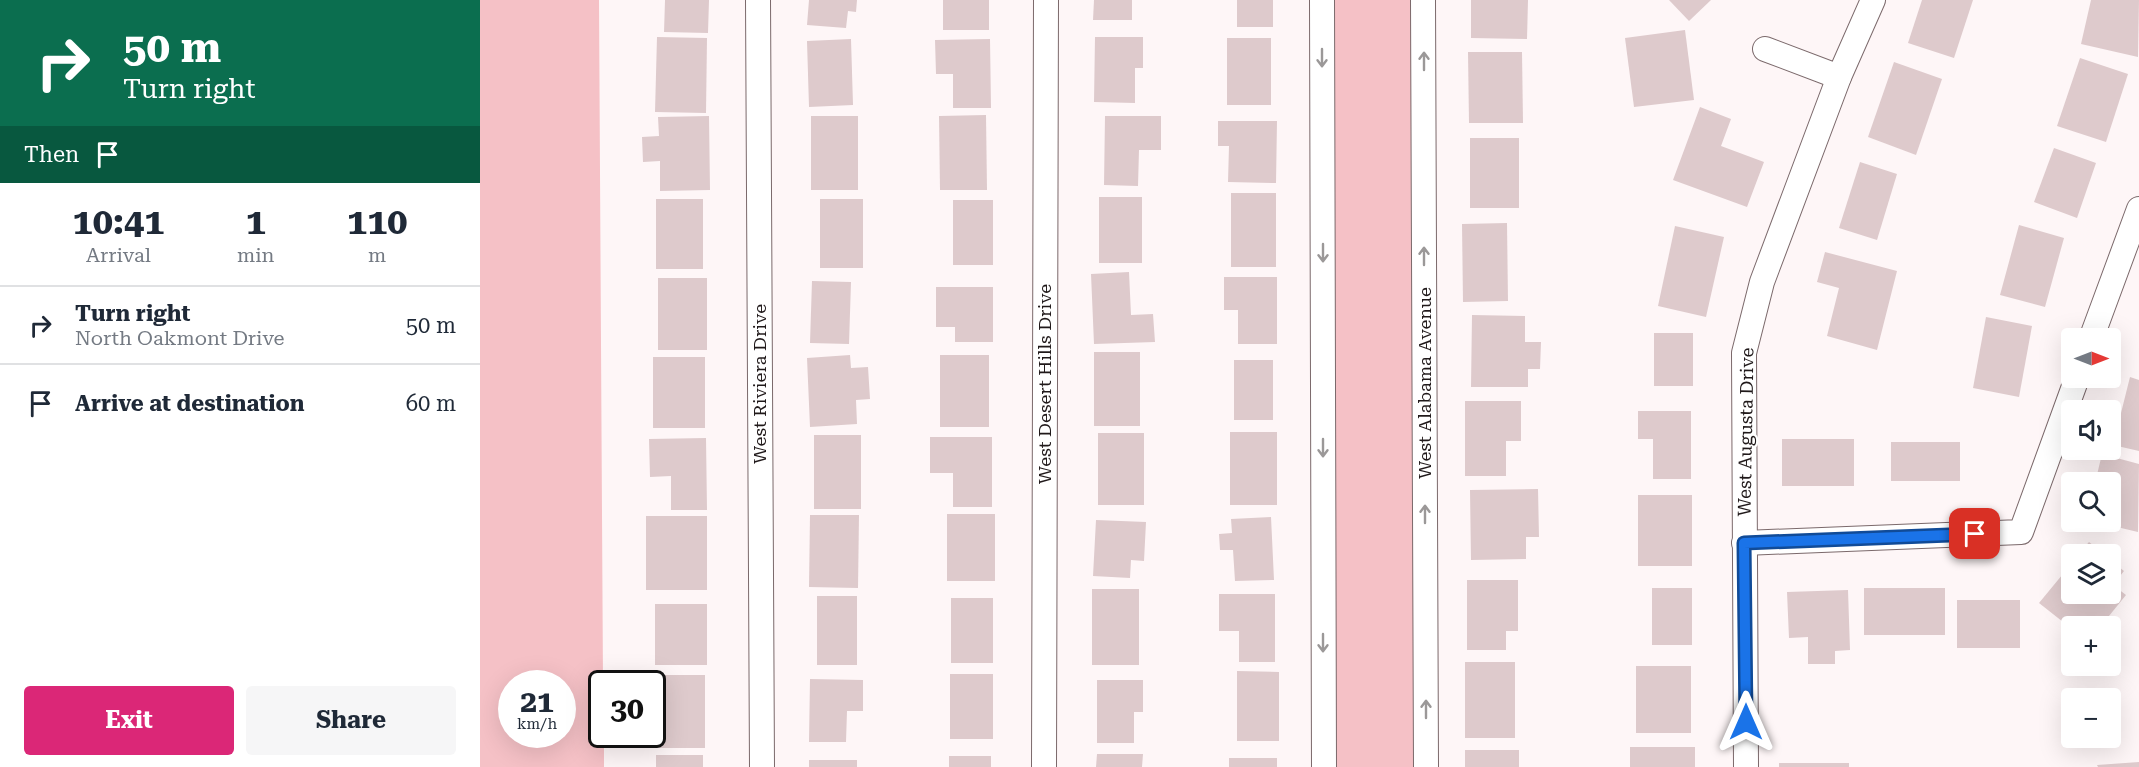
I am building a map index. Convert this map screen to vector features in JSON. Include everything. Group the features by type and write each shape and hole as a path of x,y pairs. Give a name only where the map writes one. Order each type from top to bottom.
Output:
{"street":[{"name":"West Riviera Drive","path":"758,0 762,767"},
{"name":"West Desert Hills Drive","path":"1044,767 1046,0"},
{"path":"1322,0 1324,767"},
{"name":"West Alabama Avenue","path":"1423,0 1426,767"},
{"name":"West Augusta Drive","path":"1746,767 1744,353 1762,282 1839,77 1873,0"},
{"path":"1765,50 1839,77"},
{"path":"2095,328 2139,209"},
{"path":"1744,543 2021,532 2073,388"}],"shaded area":[{"path":"480,0 599,0 603,670 588,670 588,748 604,748 604,767 480,767"},
{"path":"1335,0 1413,0 1413,767 1334,767"}],"building":[{"path":"665,0 709,0 708,33 664,32"},
{"path":"809,0 857,0 856,12 848,11 846,28 807,25"},
{"path":"943,0 989,0 989,30 943,30"},
{"path":"1094,0 1132,0 1132,20 1093,20"},
{"path":"1237,0 1273,0 1273,27 1237,27"},
{"path":"1471,0 1528,0 1527,39 1471,38"},
{"path":"1669,0 1711,0 1689,21"},
{"path":"1922,0 1973,0 1954,58 1908,43"},
{"path":"2091,0 2139,0 2138,57 2081,44"},
{"path":"1685,30 1694,100 1634,107 1625,38"},
{"path":"657,37 707,38 706,113 655,112"},
{"path":"1095,37 1143,37 1143,68 1135,68 1135,103 1094,102"},
{"path":"1227,38 1271,38 1271,105 1227,105"},
{"path":"851,39 853,105 809,107 807,41"},
{"path":"990,39 991,108 953,108 953,74 936,74 935,40"},
{"path":"1468,52 1522,52 1523,123 1469,123"},
{"path":"2080,58 2128,74 2106,142 2057,126"},
{"path":"1894,62 1942,79 1916,155 1868,137"},
{"path":"1700,107 1731,119 1721,146 1764,162 1747,207 1673,180"},
{"path":"986,115 987,190 940,190 939,116"},
{"path":"709,116 710,190 660,191 660,161 643,162 642,137 659,136 658,117"},
{"path":"811,116 858,116 858,190 811,190"},
{"path":"1105,116 1161,116 1161,150 1139,150 1138,186 1104,185"},
{"path":"1218,121 1277,121 1276,183 1228,182 1229,146 1218,146"},
{"path":"1470,138 1519,138 1519,208 1470,208"},
{"path":"2054,148 2096,163 2077,218 2034,202"},
{"path":"1860,162 1897,174 1877,240 1839,228"},
{"path":"1231,193 1276,193 1276,267 1231,267"},
{"path":"1099,197 1142,197 1142,263 1099,263"},
{"path":"656,199 703,199 703,269 656,269"},
{"path":"820,199 863,199 863,268 820,268"},
{"path":"953,200 993,200 993,265 953,265"},
{"path":"1507,223 1508,301 1463,302 1462,224"},
{"path":"2019,225 2064,238 2045,307 2000,295"},
{"path":"1675,226 1724,237 1706,317 1658,306"},
{"path":"1825,252 1897,271 1877,350 1827,336 1839,288 1817,282"},
{"path":"1129,272 1131,315 1153,314 1155,342 1094,344 1091,274"},
{"path":"1224,277 1277,277 1277,344 1238,344 1238,310 1224,310"},
{"path":"658,278 707,278 707,350 658,350"},
{"path":"812,281 851,282 849,344 810,343"},
{"path":"936,287 993,287 993,342 955,342 955,327 936,327"},
{"path":"1472,315 1525,316 1525,342 1541,342 1540,369 1528,369 1528,387 1471,387"},
{"path":"1986,317 2032,326 2019,397 1973,388"},
{"path":"1654,333 1693,333 1693,386 1654,386"},
{"path":"1094,352 1140,352 1140,426 1094,426"},
{"path":"850,355 851,368 868,367 870,399 856,400 857,424 810,427 807,358"},
{"path":"940,355 989,355 989,427 940,427"},
{"path":"653,357 705,357 705,428 653,428"},
{"path":"1234,360 1273,360 1273,420 1234,420"},
{"path":"2130,377 2139,380 2139,451 2121,447 2121,413"},
{"path":"1465,401 1521,401 1521,441 1506,441 1506,476 1465,476"},
{"path":"1638,411 1691,411 1691,479 1653,479 1653,439 1638,439"},
{"path":"1230,432 1277,432 1277,505 1230,505"},
{"path":"1098,433 1144,433 1144,505 1098,505"},
{"path":"814,435 861,435 861,509 814,509"},
{"path":"930,437 992,437 992,507 953,507 953,473 930,473"},
{"path":"706,438 707,510 671,510 671,476 650,477 649,439"},
{"path":"1782,439 1854,439 1854,486 1782,486"},
{"path":"1891,442 1960,442 1960,481 1891,481"},
{"path":"2121,459 2139,464 2138,532 2121,528 2121,472 2098,472 2101,460"},
{"path":"1538,489 1539,537 1526,537 1526,559 1471,560 1470,490"},
{"path":"1638,495 1692,495 1692,566 1638,566"},
{"path":"947,514 995,514 995,581 947,581"},
{"path":"810,515 859,515 858,588 809,587"},
{"path":"646,516 707,516 707,590 646,590"},
{"path":"1271,517 1274,580 1235,581 1233,550 1220,550 1219,534 1232,533 1231,519"},
{"path":"1096,520 1146,522 1144,561 1131,560 1130,578 1093,576"},
{"path":"2061,576 2061,604 2119,604 2109,616 2061,616 2061,620 2039,603"},
{"path":"1467,580 1518,580 1518,631 1506,631 1506,650 1467,650"},
{"path":"1652,588 1692,588 1692,645 1652,645"},
{"path":"1864,588 1945,588 1945,635 1864,635"},
{"path":"1092,589 1139,589 1139,665 1092,665"},
{"path":"1848,590 1850,650 1835,651 1835,664 1808,664 1808,637 1789,638 1787,592"},
{"path":"2121,591 2126,595 2121,601"},
{"path":"1219,594 1275,594 1275,662 1239,662 1239,631 1219,631"},
{"path":"817,596 857,596 857,665 817,665"},
{"path":"951,598 993,598 993,663 951,663"},
{"path":"1957,600 2020,600 2020,648 1957,648"},
{"path":"655,604 707,604 707,665 655,665"},
{"path":"1465,662 1515,662 1515,738 1465,738"},
{"path":"1636,666 1691,666 1691,733 1636,733"},
{"path":"1237,671 1279,672 1279,741 1237,741"},
{"path":"950,674 993,674 993,739 950,739"},
{"path":"666,675 705,675 705,748 666,748"},
{"path":"810,679 863,680 863,711 847,711 846,742 809,742"},
{"path":"1097,680 1143,680 1143,712 1134,712 1134,743 1097,743"},
{"path":"1630,747 1695,747 1695,767 1630,767"},
{"path":"1465,750 1519,750 1519,767 1465,767"},
{"path":"1097,754 1143,754 1142,767 1096,767"},
{"path":"656,755 703,755 703,767 656,767"},
{"path":"949,756 991,756 991,767 949,767"},
{"path":"1229,758 1277,758 1277,767 1229,767"},
{"path":"809,760 857,760 857,767 809,767"},
{"path":"2139,762 2139,767 2098,767 2097,765"},
{"path":"1779,763 1849,763 1849,767 1779,767"}],"route":[{"path":"1746,722 1744,543 1975,534"}]}
